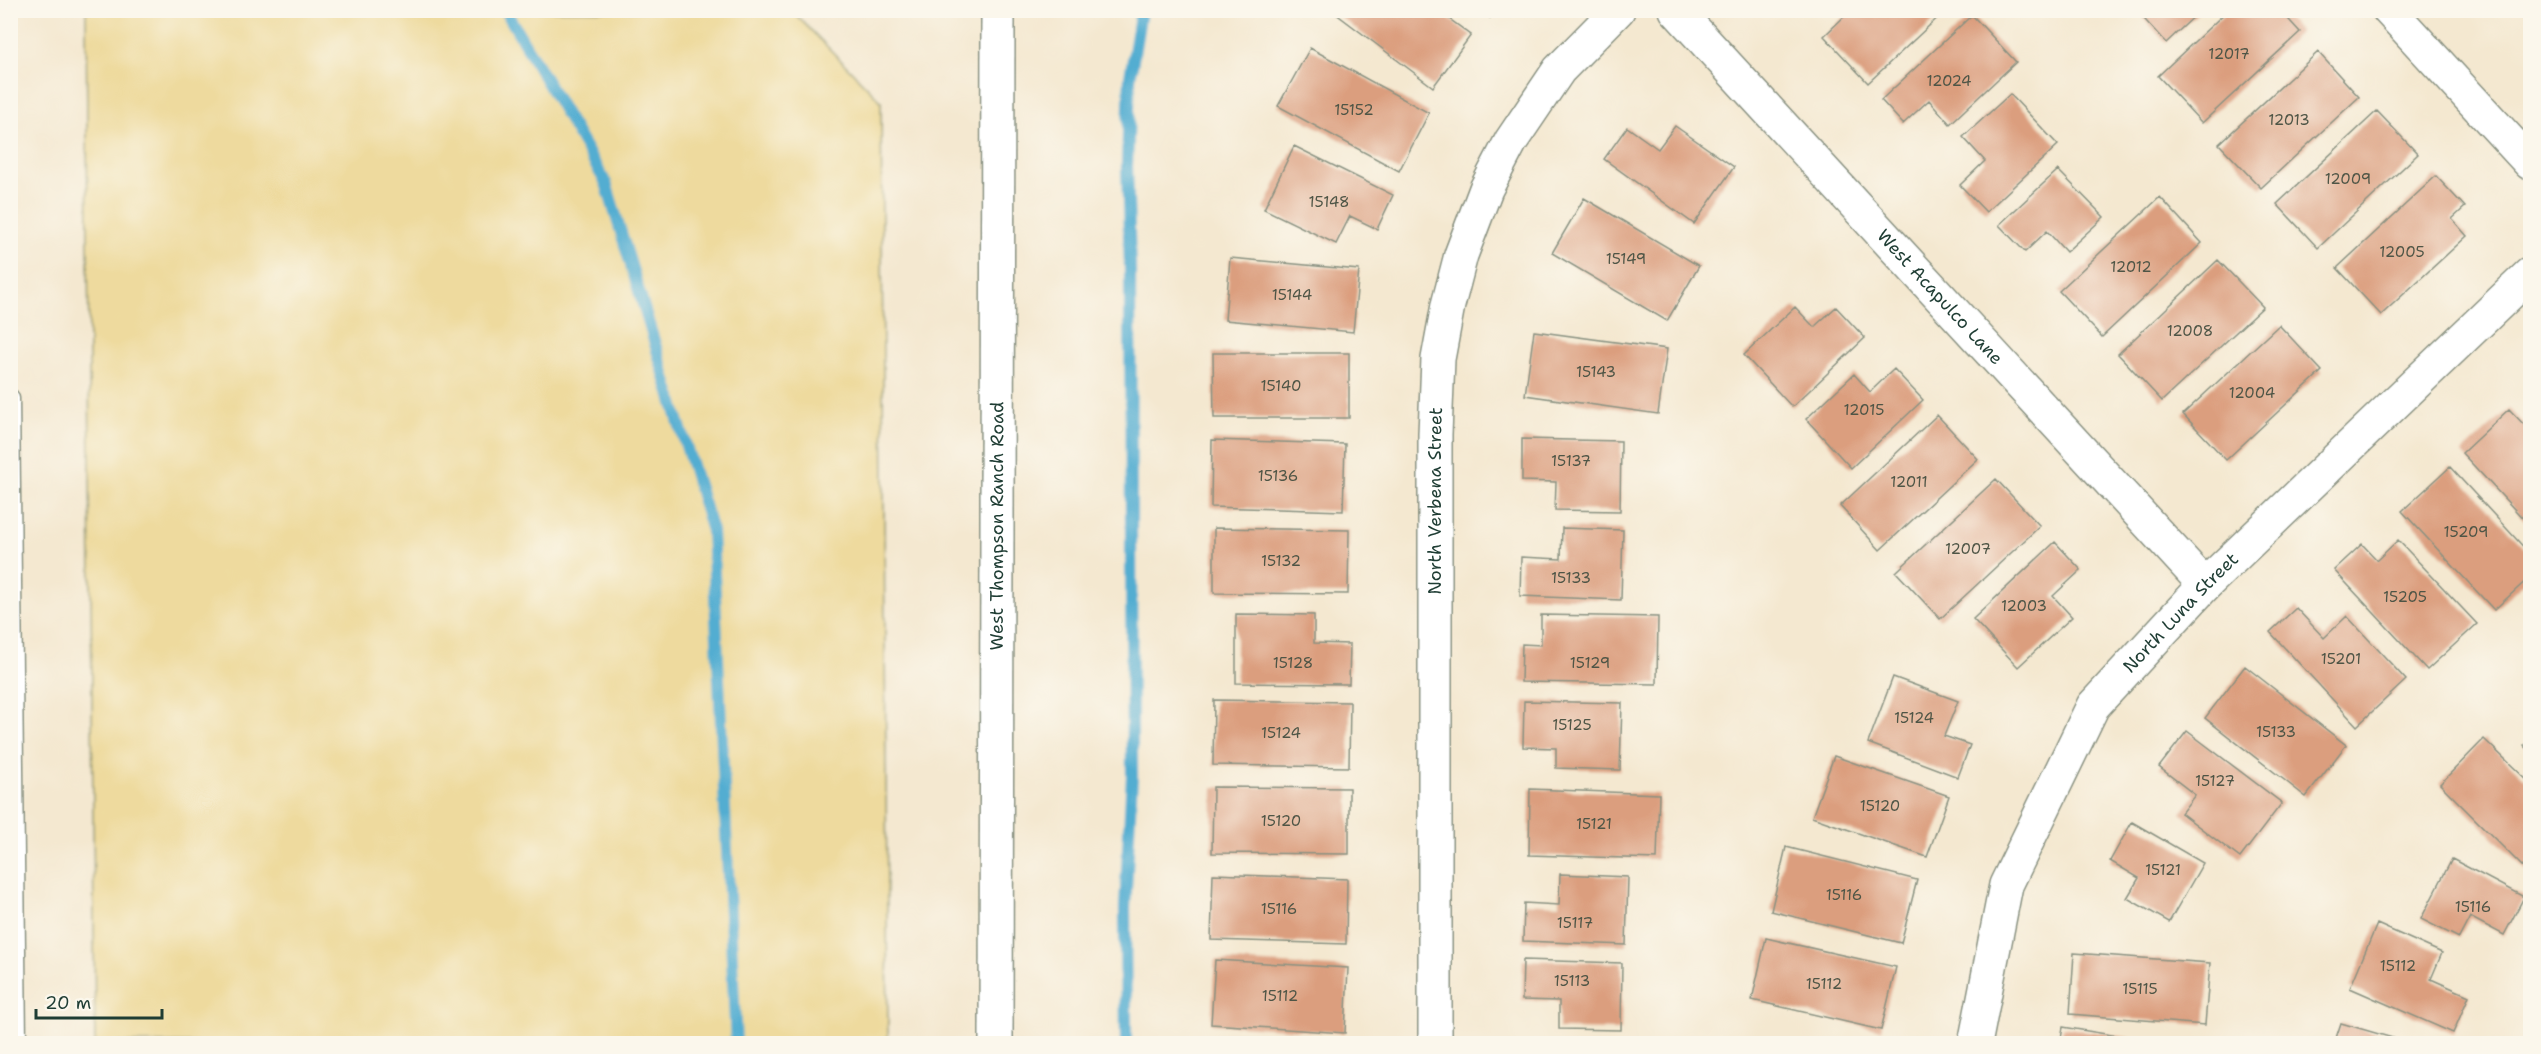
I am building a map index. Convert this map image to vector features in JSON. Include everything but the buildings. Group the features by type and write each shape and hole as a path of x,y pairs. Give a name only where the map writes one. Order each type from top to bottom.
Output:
{"street":[{"name":"West Thompson Ranch Road","path":"996,1044 998,10"},
{"name":"North Verbena Street","path":"1435,1044 1435,434 1438,359 1461,255 1486,189 1511,141 1559,70 1618,10"},
{"name":"West Acapulco Lane","path":"1676,10 2205,585"},
{"path":"2389,10 2530,163"},
{"name":"North Luna Street","path":"1975,1044 2006,885 2093,706 2205,585 2530,274"}],"lane":[{"path":"10,398 17,1044"}],"sand":[{"path":"86,11 792,11 881,101 888,1043 95,1043"}],"waterway":[{"path":"505,10 606,183 712,531 736,1044"},
{"path":"1126,1044 1125,908 1132,776 1130,266 1127,166 1130,78 1141,10"}]}
